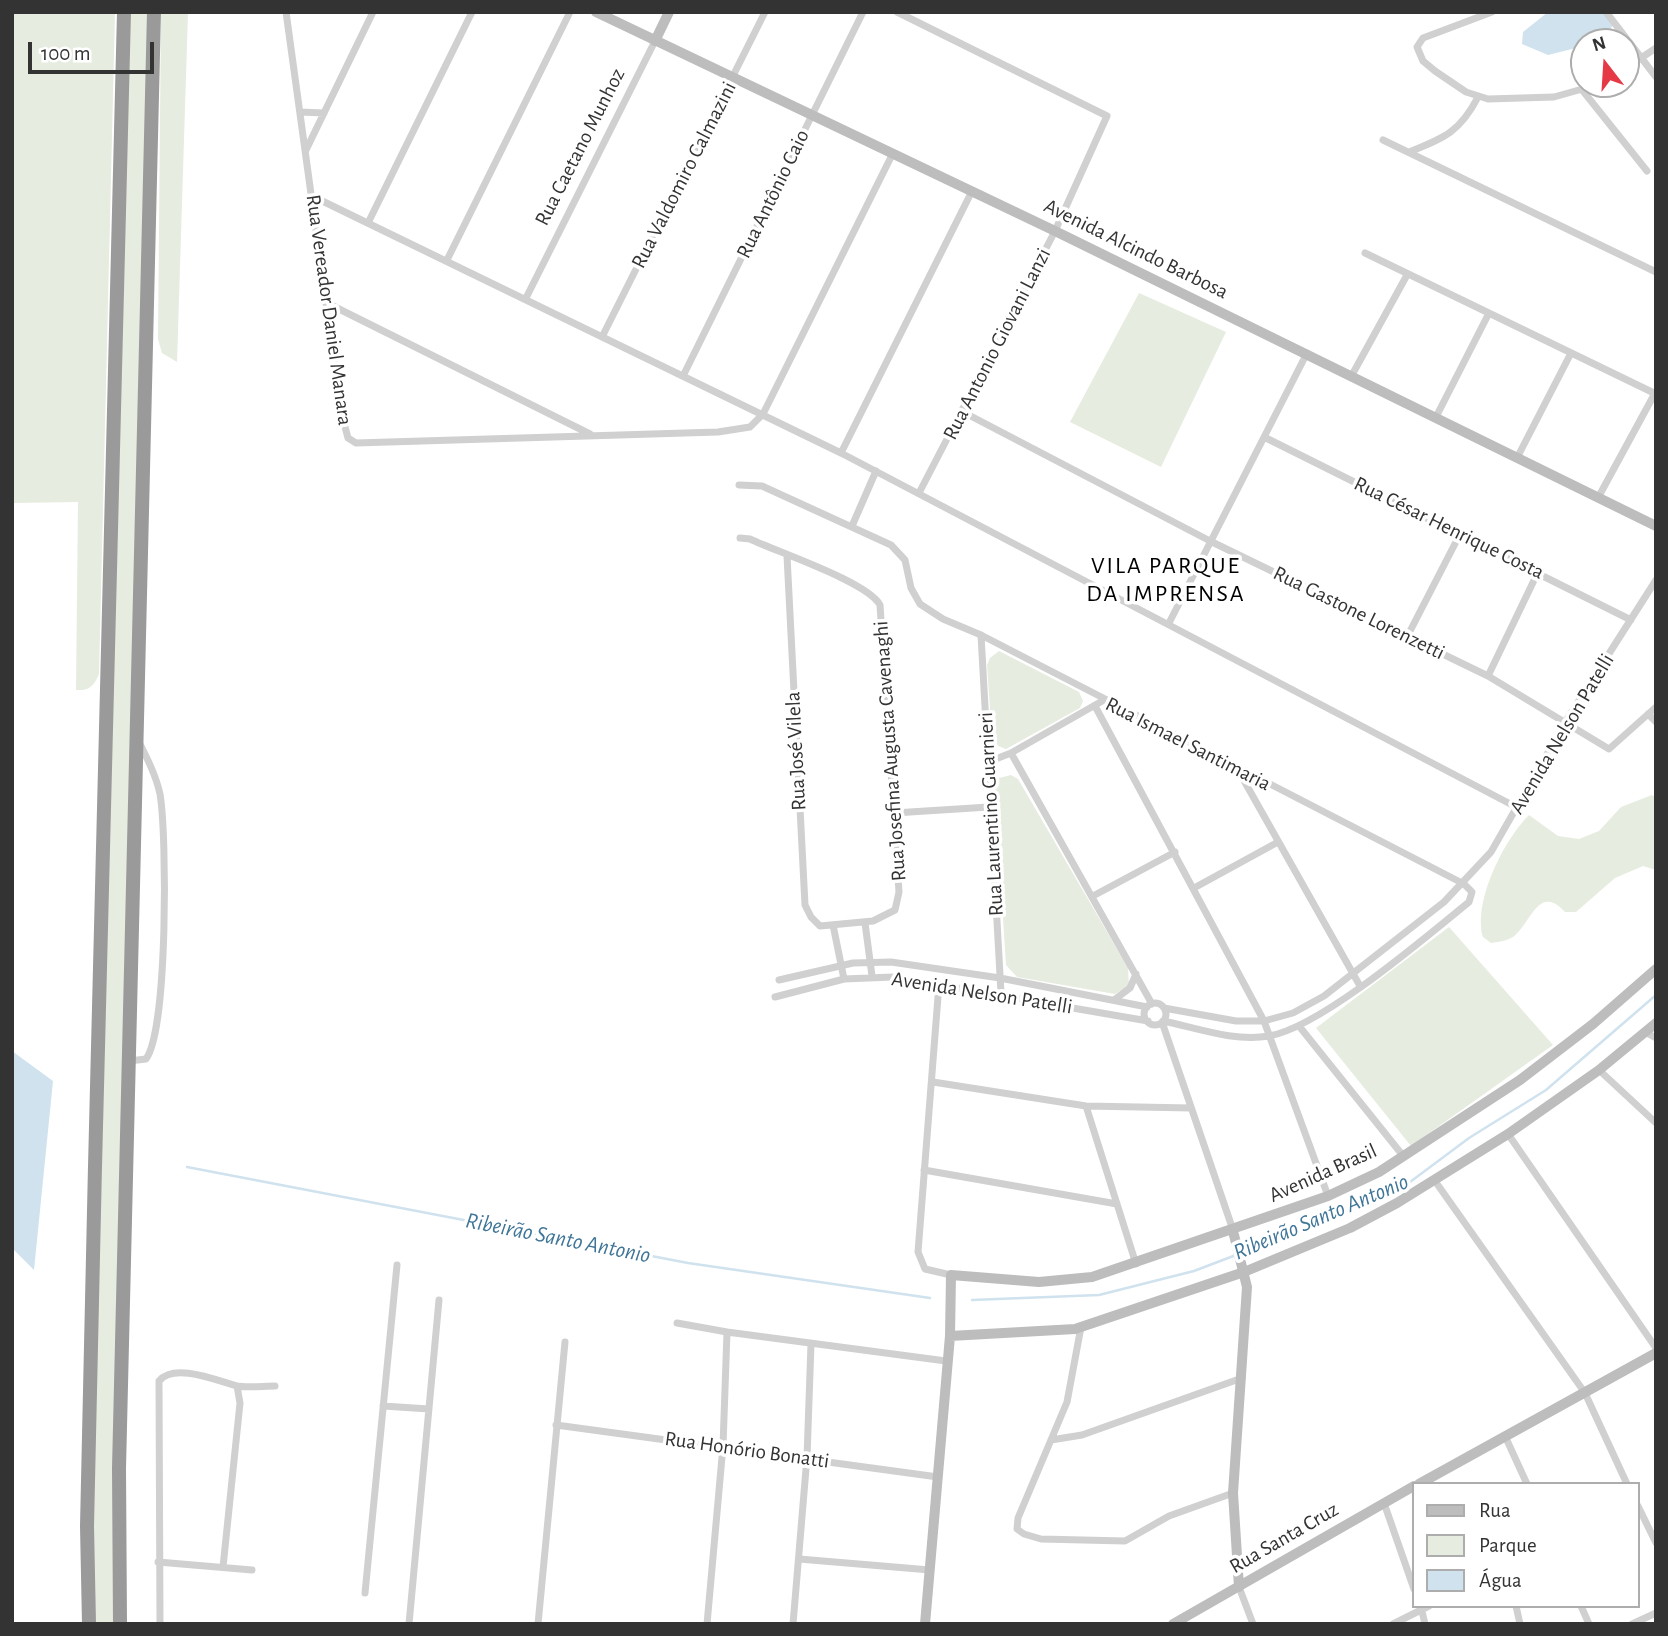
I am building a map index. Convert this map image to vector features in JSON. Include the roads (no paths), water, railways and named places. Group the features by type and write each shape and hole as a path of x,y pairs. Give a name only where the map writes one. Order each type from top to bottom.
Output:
{"highway":[{"path":"89,1624 87,1538 94,1166 124,12"},
{"path":"120,1624 118,1558 154,12"},
{"path":"118,1558 130,1624"}],"street":[{"name":"Rua Vereador Daniel Manara","path":"286,12 341,412 351,441 371,444 731,431 750,427 763,414"},
{"path":"305,151 373,12"},
{"path":"368,223 472,12"},
{"path":"447,260 570,12"},
{"name":"Avenida Alcindo Barbosa","path":"596,12 1307,353 1656,526"},
{"name":"Rua Caetano Munhoz","path":"526,299 669,12"},
{"name":"Rua Valdomiro Calmazini","path":"602,337 765,12"},
{"name":"Rua Antônio Caio","path":"683,376 863,12"},
{"name":"Rua Antonio Giovani Lanzi","path":"897,12 1107,116 1055,231 919,493"},
{"path":"1492,12 1423,38 1417,47 1423,61 1448,81 1478,97 1514,100 1570,93"},
{"path":"1606,12 1618,28"},
{"path":"1656,48 1640,57 1656,77"},
{"path":"1409,152 1457,129 1467,119 1478,97"},
{"path":"1589,98 1647,171"},
{"path":"300,112 324,113"},
{"path":"1383,140 1656,272"},
{"path":"763,414 893,153"},
{"path":"841,453 972,191"},
{"path":"312,196 841,453 1169,622 1517,808"},
{"path":"1365,253 1655,393 1599,496"},
{"path":"1352,375 1407,275"},
{"path":"327,303 592,435"},
{"path":"1436,417 1489,313"},
{"path":"1518,456 1571,352"},
{"path":"1169,622 1266,438 1307,353"},
{"name":"Rua Gastone Lorenzetti","path":"963,412 1212,542 1488,676 1609,749 1648,715"},
{"name":"Rua César Henrique Costa","path":"1266,438 1631,620"},
{"path":"739,485 762,486 852,526 876,471"},
{"name":"Rua Ismael Santimaria","path":"852,526 899,551 905,560 915,598 943,619 981,635 1238,770 1464,884"},
{"path":"1407,637 1460,534"},
{"path":"740,538 750,539 787,556"},
{"name":"Rua Josefina Augusta Cavenaghi","path":"787,556 866,591 876,598 882,610 899,899 892,913 865,923 833,925"},
{"name":"Rua José Vilela","path":"787,556 803,890 807,910 815,923 833,925"},
{"path":"1488,676 1538,572"},
{"name":"Avenida Nelson Patelli","path":"1164,1008 1220,1019 1264,1021 1311,1004 1353,974 1464,884 1491,852 1566,721 1656,580"},
{"name":"Rua Laurentino Guarnieri","path":"981,635 1001,993"},
{"path":"988,762 1011,753 1104,700"},
{"path":"1095,706 1264,1021 1328,1196"},
{"path":"1656,707 1648,715 1656,722"},
{"path":"129,1061 146,1059 152,1049 161,964 162,812 156,779 136,737"},
{"path":"1011,753 1136,974 1149,1006"},
{"path":"1238,770 1360,986"},
{"path":"894,813 989,807"},
{"path":"1194,888 1278,842"},
{"path":"1093,896 1175,852"},
{"name":"Avenida Nelson Patelli","path":"1163,1021 1242,1037 1268,1036 1299,1026 1360,986 1471,900 1472,892 1464,884"},
{"path":"865,923 872,976"},
{"path":"833,925 844,979"},
{"name":"Avenida Nelson Patelli","path":"779,980 868,961 1000,978 1149,1006"},
{"name":"Avenida Brasil","path":"951,1275 1056,1282 1092,1277 1234,1232 1328,1196 1404,1157 1558,1052 1656,969"},
{"path":"1114,1000 1127,991 1136,974"},
{"name":"Avenida Nelson Patelli","path":"775,997 844,979 872,976 1001,993 1148,1021"},
{"path":"925,1624 950,1336 951,1275 928,1271 919,1259 923,1170 933,1082 939,984"},
{"path":"1149,1006 1164,1008 1163,1021 1234,1232 1247,1287 1233,1493 1239,1587 1253,1624"},
{"path":"1149,1006 1145,1013 1148,1021 1155,1024 1163,1021"},
{"path":"950,1336 1081,1327 1350,1228 1435,1181 1508,1134 1599,1070 1656,1023"},
{"path":"1299,1026 1404,1157"},
{"path":"1645,1032 1656,1038"},
{"path":"1599,1070 1656,1124"},
{"path":"933,1082 1086,1106 1191,1108"},
{"path":"1086,1106 1136,1264"},
{"path":"1423,1482 1656,1351 1508,1134"},
{"path":"923,1170 1117,1204"},
{"path":"1435,1181 1585,1393 1627,1482"},
{"path":"365,1593 397,1265"},
{"path":"409,1624 439,1300"},
{"path":"677,1323 946,1362"},
{"path":"1081,1327 1070,1389 1018,1518 1017,1529 1041,1539 1125,1541 1169,1516 1233,1493"},
{"path":"707,1624 723,1446 727,1332"},
{"path":"538,1624 565,1342"},
{"path":"793,1624 807,1457 811,1344"},
{"path":"160,1624 158,1386 161,1377 180,1373 237,1386 275,1386"},
{"path":"1051,1440 1082,1435 1242,1378"},
{"path":"223,1567 240,1403 237,1386"},
{"path":"383,1406 429,1409"},
{"name":"Rua Honório Bonatti","path":"556,1425 807,1457 937,1478"},
{"path":"1505,1436 1526,1482"},
{"name":"Rua Santa Cruz","path":"1173,1624 1412,1487"},
{"path":"1384,1503 1412,1584"},
{"path":"1640,1510 1656,1543"},
{"path":"799,1559 930,1570"},
{"path":"159,1562 252,1570"},
{"path":"1393,1624 1421,1608"},
{"path":"1582,1608 1589,1624"},
{"path":"1632,1624 1656,1613"}],"water":[{"path":"1548,12 1603,12 1613,25 1611,28 1570,28 1570,50 1548,55 1522,44 1523,32"},
{"path":"12,1051 53,1081 34,1270 12,1248"}],"waterway":[{"name":"Ribeirão Santo Antonio","path":"1243,1253 1402,1188 1469,1138 1546,1090 1656,995"},
{"name":"Ribeirão Santo Antonio","path":"187,1167 688,1263 930,1298"},
{"name":"Ribeirão Santo Antonio","path":"972,1300 1099,1295 1194,1271 1236,1255"}],"district":[{"name":"VILA PARQUE DA IMPRENSA","path":"1166,580"}]}
